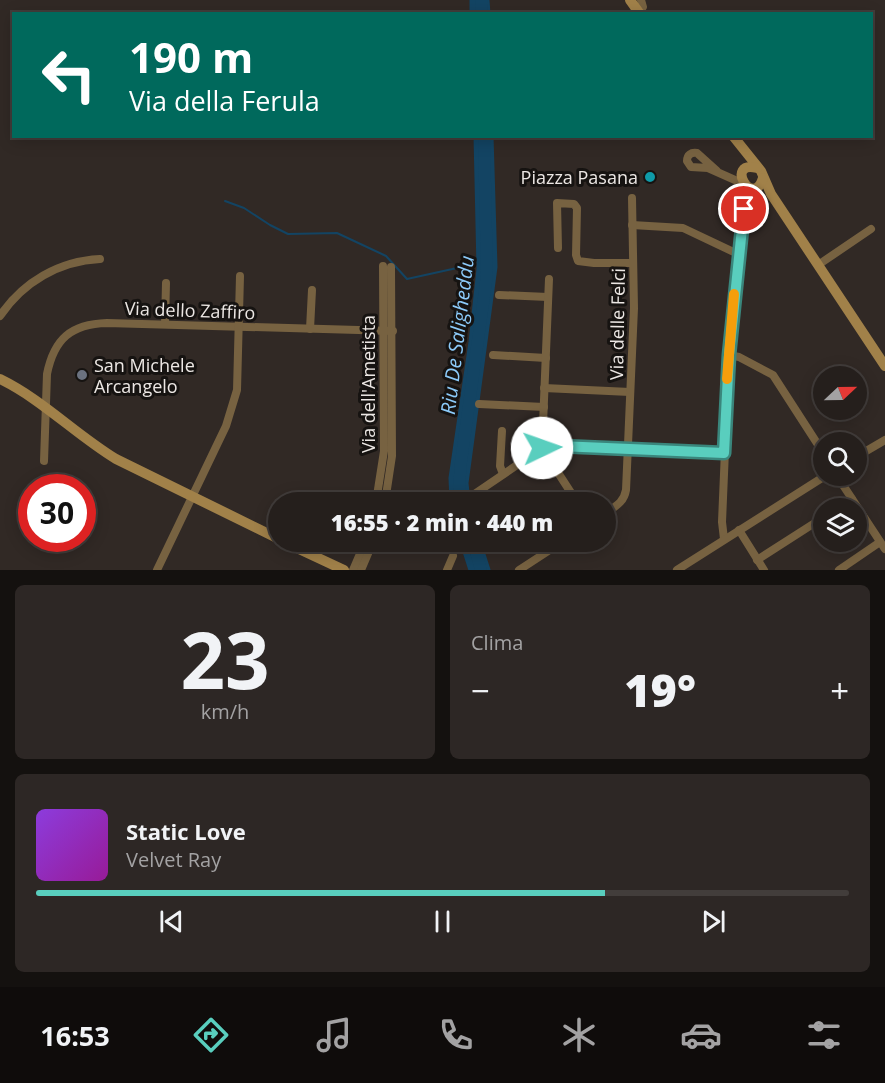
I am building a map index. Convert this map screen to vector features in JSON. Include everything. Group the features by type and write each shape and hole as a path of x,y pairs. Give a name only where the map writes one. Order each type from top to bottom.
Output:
{"street":[{"path":"724,539 722,522 729,355 738,254 751,181 734,138"},
{"path":"717,171 693,168 687,161 688,156 694,152 699,154 717,171 728,177 751,181 771,194 885,366"},
{"path":"698,167 702,159"},
{"name":"Via delle Felci","path":"616,507 625,497 628,449 634,308 632,198"},
{"path":"558,248 557,203 574,204 577,208 576,255 578,261 633,263"},
{"path":"632,225 683,228 738,254"},
{"path":"818,265 871,228"},
{"path":"0,316 20,293 50,271 81,260 100,259"},
{"name":"Via dell'Ametista","path":"387,267 392,456 387,492"},
{"path":"156,567 192,497 233,408 237,390 240,276"},
{"path":"549,279 542,448 571,492"},
{"path":"165,324 166,283"},
{"path":"310,329 312,290"},
{"path":"499,295 548,297"},
{"name":"Via dello Zaffiro","path":"44,461 47,374 50,360 54,350 68,333 80,326 92,323 165,324 388,331"},
{"name":"Via dell'Ametista","path":"378,492 384,451 388,331"},
{"path":"493,355 546,358"},
{"path":"729,355 739,357 772,375 813,437"},
{"path":"0,379 46,406 94,446 116,459 268,534"},
{"path":"544,388 630,392"},
{"path":"479,404 544,407"},
{"path":"502,430 500,466 502,474"},
{"path":"867,450 885,440"},
{"path":"477,492 542,448 559,446 724,453"},
{"path":"677,570 813,484"},
{"path":"839,570 883,546 867,522"},
{"path":"758,560 813,524"},
{"path":"739,530 764,570"},
{"path":"306,552 344,570"},
{"path":"353,570 360,552"},
{"path":"361,570 369,552"},
{"path":"519,570 547,552"},
{"path":"447,570 453,556"}],"waterway":[{"name":"Riu De Saligheddu","path":"473,0 473,12"},
{"name":"Riu De Saligheddu","path":"481,0 482,12"},
{"name":"Riu De Saligheddu","path":"486,0 487,12"},
{"name":"Riu De Saligheddu","path":"453,492 452,478 480,269 477,138"},
{"name":"Riu De Saligheddu","path":"460,492 461,462 487,275 484,138"},
{"name":"Riu De Saligheddu","path":"466,492 465,483 494,267 490,138"},
{"path":"225,201 244,208 288,234 337,233 386,256 407,279 457,268 473,268"},
{"name":"Riu De Saligheddu","path":"484,272 487,275"},
{"name":"Riu De Saligheddu","path":"466,552 472,570"},
{"name":"Riu De Saligheddu","path":"476,552 481,570"},
{"name":"Riu De Saligheddu","path":"481,552 487,570"}],"slow traffic":[{"path":"727,379 734,294"}],"place":[{"name":"Piazza Pasana","path":"650,177"},
{"name":"San Michele Arcangelo","path":"82,375"}],"route":[{"path":"542,448 559,446 724,453 729,355 744,209"}]}
